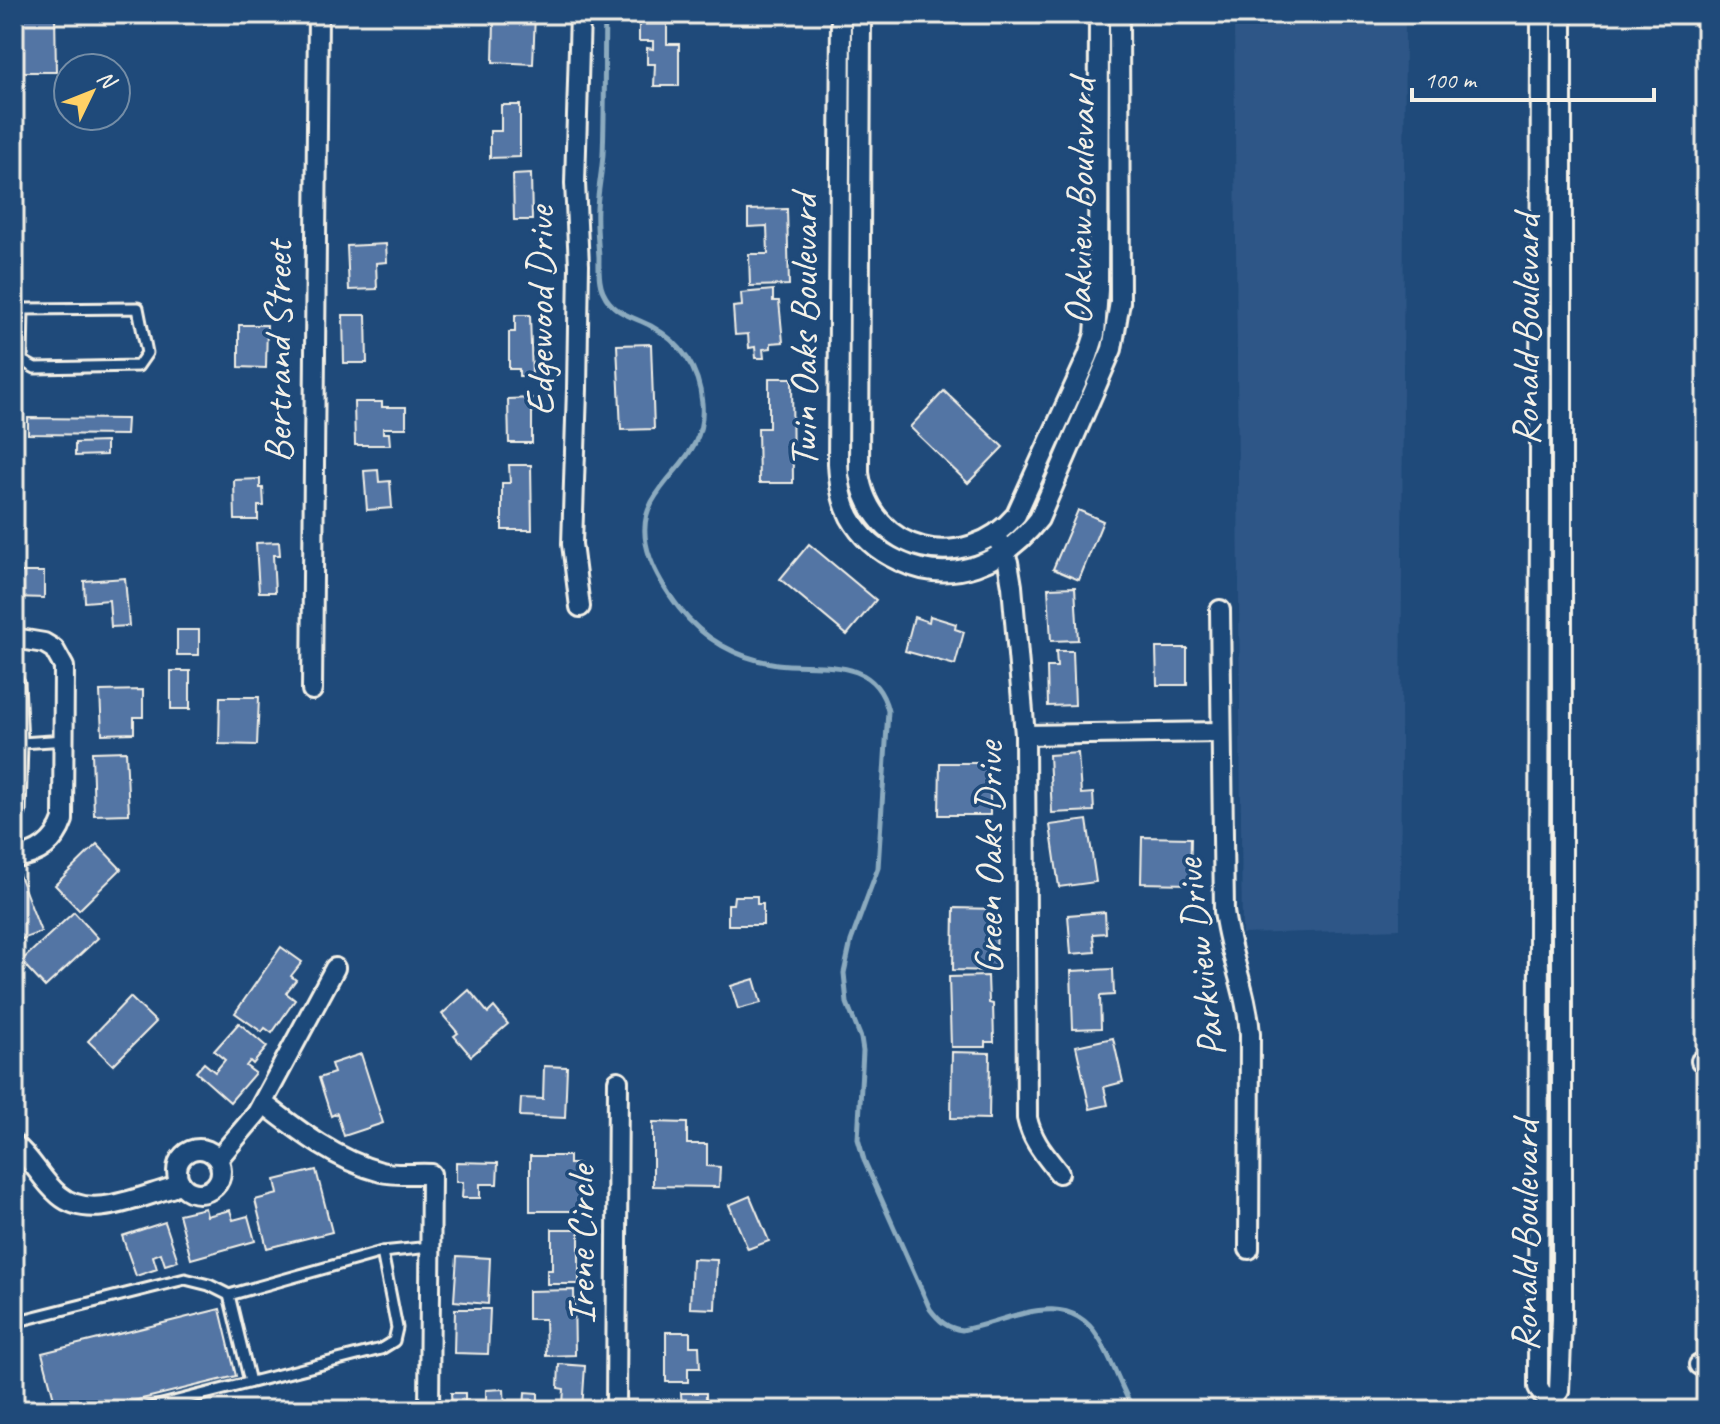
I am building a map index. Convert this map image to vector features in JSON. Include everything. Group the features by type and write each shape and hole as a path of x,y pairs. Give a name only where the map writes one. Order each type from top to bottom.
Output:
{"street":[{"name":"Bertrand Street","path":"312,690 318,14"},
{"name":"Edgewood Drive","path":"580,14 575,183 579,265 572,544 580,607"},
{"name":"Twin Oaks Boulevard","path":"841,14 838,463 845,504 850,517 867,540 885,555 915,567 954,572 979,566 1000,544"},
{"name":"Twin Oaks Boulevard","path":"861,14 861,488 870,509 883,525 915,545 940,550 1000,544"},
{"name":"Oakview Boulevard","path":"1000,544 1024,502 1095,334 1098,290 1099,14"},
{"name":"Oakview Boulevard","path":"1000,544 1025,537 1047,504 1115,339 1120,302 1119,14"},
{"name":"Ronald Boulevard","path":"1541,14 1538,1387 1543,1396 1549,1398 1559,1391 1562,1159 1562,14"},
{"path":"1540,123 1562,123"},
{"path":"1540,381 1562,381"},
{"name":"Green Oaks Drive","path":"1000,544 1016,611 1025,735 1027,1118 1030,1134 1059,1173"},
{"name":"Parkview Drive","path":"1220,610 1224,911 1249,1021 1249,1249"},
{"path":"14,638 44,643 54,649 64,667 65,740 65,810 60,828 38,852 14,858"},
{"path":"1540,646 1562,646"},
{"path":"1025,735 1221,732"},
{"path":"1539,902 1562,901"},
{"path":"218,1159 263,1103 335,968"},
{"name":"Irene Circle","path":"616,1410 618,1081"},
{"path":"263,1103 310,1139 351,1160 384,1173 431,1174 429,1410"},
{"path":"14,1144 25,1152 59,1195 76,1206 97,1207 171,1188 180,1182"},
{"path":"208,1150 218,1159 221,1174 214,1187 200,1193 185,1188 180,1182 177,1169 188,1152 208,1150"},
{"path":"1539,1159 1562,1159"}],"lane":[{"path":"138,308 147,353 138,366 35,368 18,361 23,309 138,308"},
{"path":"19,682 22,743 20,813"},
{"path":"22,743 65,740"},
{"path":"14,1322 185,1279 209,1285 229,1295 382,1252 431,1247"},
{"path":"142,1410 381,1349 394,1341 397,1328 382,1252"},
{"path":"229,1295 250,1382"}],"shaded area":[{"path":"1234,14 1405,14 1400,929 1242,934"}],"building":[{"path":"14,14 55,14 56,52 52,52 52,72 14,72"},
{"path":"508,14 535,14 533,64 493,62 494,21 507,21"},
{"path":"639,24 667,24 667,44 679,44 679,86 654,86 655,64 647,64 647,48 653,49 653,41 639,41"},
{"path":"501,105 520,105 520,157 490,158 490,131 501,131"},
{"path":"531,174 532,220 514,220 513,175"},
{"path":"787,209 789,285 750,286 749,254 768,254 767,226 748,227 748,210"},
{"path":"386,244 387,262 376,263 377,289 349,290 347,246"},
{"path":"773,290 773,301 779,301 783,342 771,343 771,348 763,349 764,358 756,358 755,347 749,348 748,334 735,335 733,307 742,306 741,293"},
{"path":"343,315 366,315 367,363 344,363"},
{"path":"515,315 530,315 532,376 519,376 519,369 509,369 509,332 515,332"},
{"path":"239,325 267,325 266,368 239,367"},
{"path":"651,344 654,429 621,430 617,345"},
{"path":"769,378 792,378 793,483 759,483 758,428 769,428"},
{"path":"944,391 1003,447 968,483 910,427"},
{"path":"532,398 532,443 509,443 508,399"},
{"path":"354,402 382,402 382,407 406,407 406,428 383,428 383,433 389,433 390,445 355,445"},
{"path":"28,418 127,419 126,435 28,434"},
{"path":"106,442 106,455 75,456 75,443"},
{"path":"509,465 531,465 532,530 502,530 502,483 510,483"},
{"path":"378,470 379,482 390,481 392,508 367,510 364,471"},
{"path":"260,479 264,506 258,506 258,520 235,520 234,480"},
{"path":"1078,510 1103,521 1079,580 1053,569"},
{"path":"279,542 280,555 273,555 275,592 259,592 256,543"},
{"path":"809,544 876,600 847,635 780,579"},
{"path":"14,572 44,572 44,598 14,597"},
{"path":"125,578 129,626 111,627 109,600 85,602 84,581"},
{"path":"1075,587 1078,640 1051,641 1048,588"},
{"path":"930,616 956,624 955,629 964,632 955,665 905,651 914,617 929,622"},
{"path":"177,630 199,630 199,655 177,655"},
{"path":"1156,648 1187,648 1187,685 1157,685"},
{"path":"1056,651 1073,651 1075,705 1048,706 1047,667 1057,667"},
{"path":"171,671 190,671 190,709 171,709"},
{"path":"143,690 143,717 134,717 134,733 102,734 100,691"},
{"path":"220,697 259,697 257,745 219,744"},
{"path":"126,751 129,814 94,815 92,752"},
{"path":"1078,753 1081,794 1093,793 1094,811 1052,813 1049,755"},
{"path":"940,763 990,763 990,815 939,815"},
{"path":"1087,820 1096,882 1059,887 1050,825"},
{"path":"1142,837 1191,838 1190,884 1141,883"},
{"path":"97,844 121,869 79,910 55,885"},
{"path":"19,875 41,932 14,942 14,877"},
{"path":"734,896 757,896 757,904 763,904 763,925 728,925 728,904 733,904"},
{"path":"954,908 997,909 996,971 953,970"},
{"path":"74,912 98,938 45,987 21,961"},
{"path":"1105,912 1106,933 1093,934 1095,952 1071,954 1068,915"},
{"path":"281,947 302,962 291,976 296,980 286,993 295,1000 272,1033 265,1028 262,1032 235,1013"},
{"path":"1113,969 1114,995 1100,996 1101,1028 1073,1029 1071,971"},
{"path":"988,976 989,1003 993,1004 994,1042 985,1042 985,1047 951,1047 949,977"},
{"path":"754,979 761,1003 738,1009 731,986"},
{"path":"469,990 488,1013 494,1007 508,1024 471,1056 454,1036 458,1033 442,1014"},
{"path":"130,997 156,1022 113,1065 88,1041"},
{"path":"239,1023 267,1047 253,1064 250,1061 246,1066 255,1073 230,1102 196,1072 204,1063 215,1072 225,1060 214,1051"},
{"path":"1113,1038 1123,1082 1104,1087 1108,1105 1090,1109 1076,1046"},
{"path":"952,1052 990,1053 989,1119 951,1118"},
{"path":"361,1054 383,1123 344,1136 337,1113 331,1116 319,1078 334,1073 331,1064"},
{"path":"544,1066 567,1067 565,1118 520,1116 521,1098 543,1099"},
{"path":"653,1122 687,1123 687,1144 707,1144 707,1166 720,1167 719,1187 653,1186"},
{"path":"530,1156 569,1156 569,1164 579,1164 579,1211 530,1211"},
{"path":"456,1162 498,1163 497,1184 480,1184 480,1198 462,1198 463,1182 456,1182"},
{"path":"316,1170 332,1232 267,1248 255,1200 278,1194 275,1180"},
{"path":"750,1196 769,1241 748,1249 729,1205"},
{"path":"205,1208 207,1216 230,1210 233,1220 248,1216 255,1241 191,1259 179,1214"},
{"path":"165,1222 178,1261 165,1265 161,1253 153,1256 157,1269 136,1276 122,1236"},
{"path":"552,1229 579,1229 579,1284 547,1284 547,1270 552,1270"},
{"path":"457,1256 490,1258 488,1304 454,1301"},
{"path":"692,1259 717,1260 715,1309 690,1308"},
{"path":"574,1290 575,1355 546,1356 545,1319 528,1319 528,1291"},
{"path":"220,1309 236,1376 97,1410 57,1410 42,1353"},
{"path":"455,1309 490,1309 488,1354 454,1353"},
{"path":"666,1332 690,1332 690,1346 699,1346 700,1368 688,1368 688,1382 666,1382"},
{"path":"559,1364 585,1366 582,1410 524,1410 525,1392 538,1393 538,1403 563,1404 564,1389 558,1388"},
{"path":"504,1389 505,1410 452,1410 451,1393 465,1393 465,1407 486,1406 486,1390"},
{"path":"681,1393 706,1393 706,1410 682,1410"},
{"path":"306,1403 308,1410 277,1410"}],"waterway":[{"path":"605,14 603,154 597,214 600,284 607,299 618,310 651,326 680,349 693,368 702,403 699,434 686,457 660,489 647,516 645,530 650,558 679,608 699,629 722,646 749,658 777,664 828,666 859,673 881,693 888,711 878,868 851,941 844,973 847,1003 863,1051 858,1139 864,1160 930,1309 940,1320 962,1330 1035,1311 1070,1313 1085,1321 1098,1337 1134,1410"}]}
